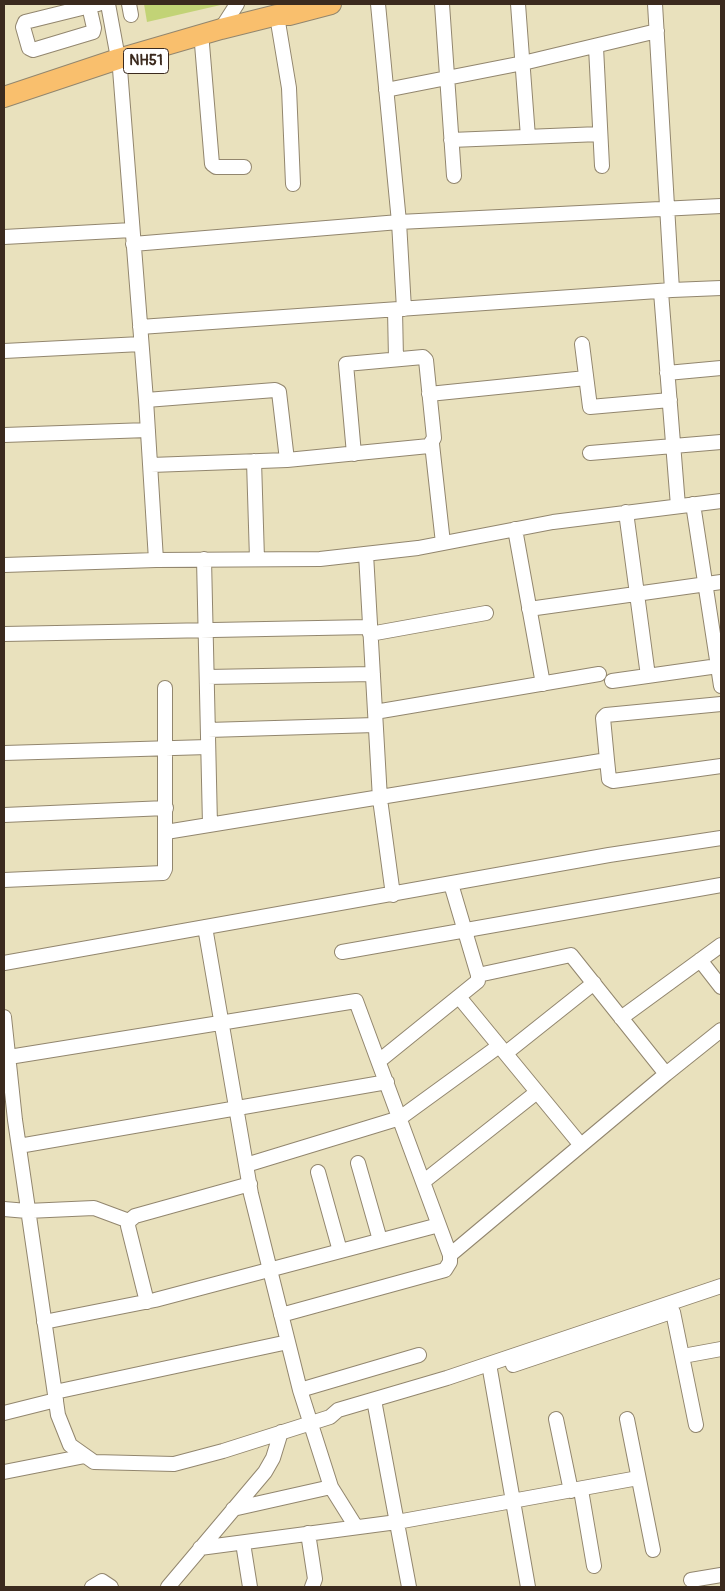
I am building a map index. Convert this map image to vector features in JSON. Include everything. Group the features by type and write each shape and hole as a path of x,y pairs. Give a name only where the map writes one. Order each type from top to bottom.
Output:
{"highway":[{"name":"NH51","path":"4,109 118,64 221,28 284,12 331,4"},
{"name":"NH51","path":"4,97 118,64 202,44 284,12"}],"street":[{"path":"108,4 118,64 133,237 156,560"},
{"path":"221,28 237,4"},
{"path":"378,4 399,222 400,310 396,358"},
{"path":"442,4 454,176"},
{"path":"518,4 528,137"},
{"path":"655,4 668,209 666,291 668,373 678,506"},
{"path":"94,5 93,32 33,50 29,48 23,27 25,22 94,5"},
{"path":"284,12 293,184"},
{"path":"386,90 523,63 657,31"},
{"path":"202,44 212,164 216,167 244,166"},
{"path":"596,47 602,166"},
{"path":"451,140 600,134"},
{"path":"4,237 133,237 721,206"},
{"path":"140,327 721,288"},
{"path":"4,351 141,344"},
{"path":"582,344 590,407 670,400"},
{"path":"354,454 346,364 423,357 426,360 434,438 432,444 444,543"},
{"path":"668,373 721,368"},
{"path":"429,394 586,378"},
{"path":"146,400 275,390 279,392 287,460"},
{"path":"4,435 148,430"},
{"path":"590,453 721,442"},
{"path":"150,465 287,460 429,446 432,444"},
{"path":"254,462 257,559"},
{"path":"4,565 204,559 320,559 444,543 515,529 626,512 721,501"},
{"path":"693,504 721,686"},
{"path":"626,512 648,676"},
{"path":"515,529 543,684"},
{"path":"366,554 380,799 394,895"},
{"path":"204,559 210,825"},
{"path":"529,609 721,582"},
{"path":"4,634 205,628 370,630 486,612"},
{"path":"612,681 718,666"},
{"path":"207,676 373,674"},
{"path":"208,730 375,719 599,674"},
{"path":"4,880 160,875 165,869 166,832 165,688"},
{"path":"721,704 606,715 603,718 609,779 613,781 721,766"},
{"path":"4,753 208,747"},
{"path":"166,832 380,799 608,760"},
{"path":"4,815 166,808"},
{"path":"4,963 609,856 721,838"},
{"path":"379,1060 478,981 478,975 451,884"},
{"path":"342,952 465,932 721,885"},
{"path":"205,927 246,1165 281,1316 300,1390 331,1487 356,1527"},
{"path":"621,1018 721,945"},
{"path":"478,975 566,954 574,956 666,1074"},
{"path":"700,960 721,987"},
{"path":"246,1165 400,1118 502,1050 594,983"},
{"path":"460,997 580,1144"},
{"path":"9,1057 356,1001 450,1255 450,1262 445,1270 281,1316"},
{"path":"4,1016 9,1057 9,1121 19,1146 58,1415 70,1445 94,1462 174,1464 223,1451 330,1417 338,1410 375,1403 489,1368 721,1286"},
{"path":"450,1255 580,1144 721,1030"},
{"path":"19,1146 387,1082"},
{"path":"423,1182 537,1092"},
{"path":"358,1163 380,1240"},
{"path":"318,1172 340,1250"},
{"path":"147,1302 128,1226 129,1221 135,1216 250,1184"},
{"path":"4,1209 27,1211 94,1208 129,1221"},
{"path":"44,1322 147,1302 439,1225"},
{"path":"489,1368 546,1355 721,1295"},
{"path":"673,1312 696,1425"},
{"path":"4,1413 55,1396 288,1342"},
{"path":"683,1356 721,1349"},
{"path":"300,1390 419,1355"},
{"path":"489,1368 528,1587"},
{"path":"375,1403 409,1587"},
{"path":"627,1419 653,1550"},
{"path":"556,1420 594,1566"},
{"path":"168,1587 273,1458 281,1432"},
{"path":"4,1472 85,1456"},
{"path":"200,1548 397,1522 513,1500 576,1491 638,1478"},
{"path":"233,1509 331,1487"},
{"path":"308,1533 315,1579 312,1587"},
{"path":"243,1543 250,1587"},
{"path":"688,1584 721,1575"},
{"path":"92,1587 102,1581 111,1587"}],"green space":[{"path":"144,4 225,4 147,22"}]}
